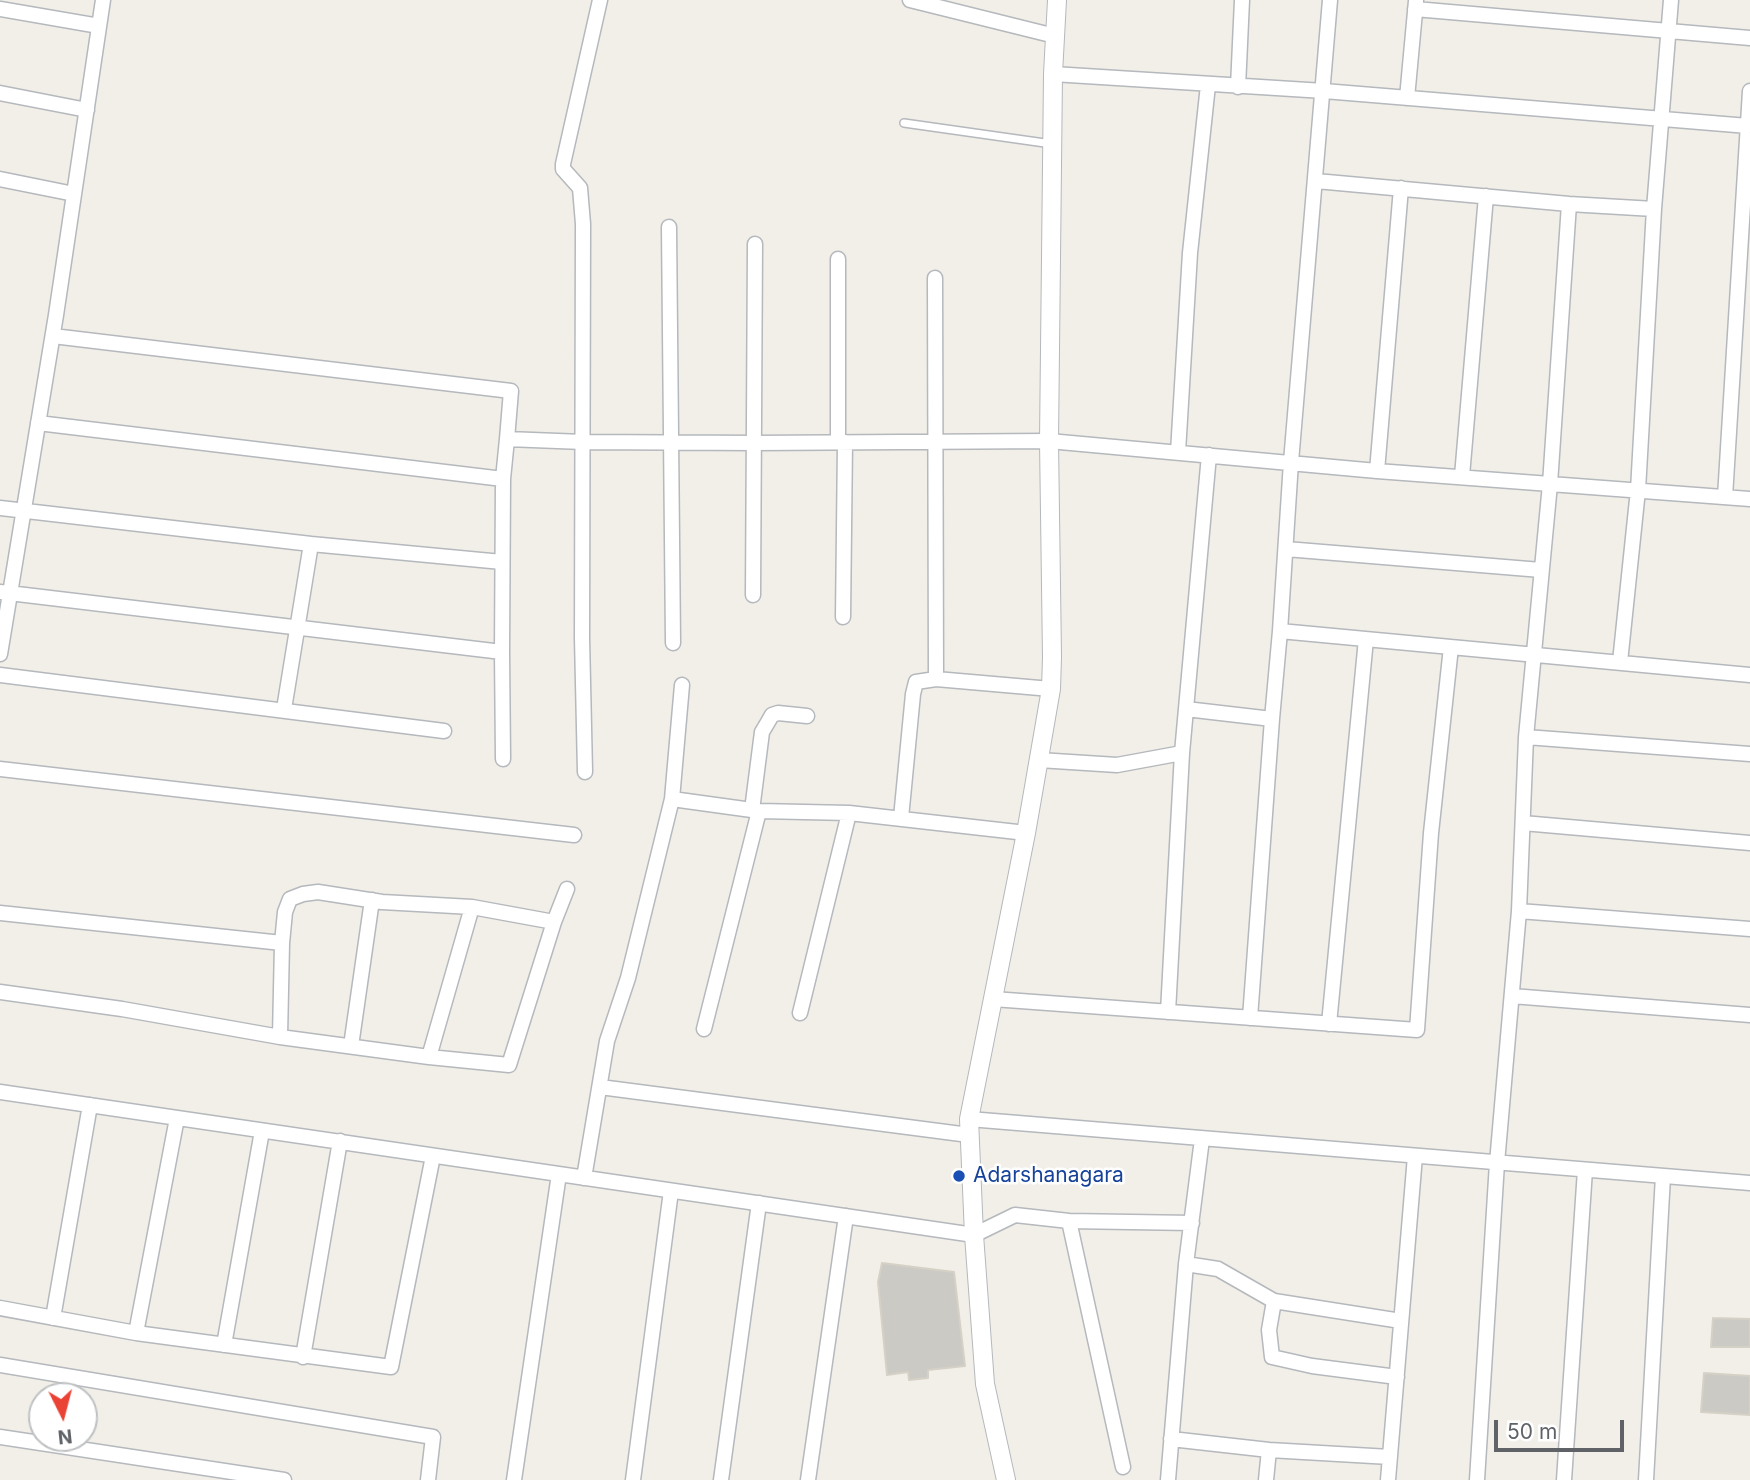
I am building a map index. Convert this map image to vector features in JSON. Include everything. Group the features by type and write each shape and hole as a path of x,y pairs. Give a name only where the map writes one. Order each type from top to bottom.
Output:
{"street":[{"path":"0,654 5,593 24,510 53,336 103,0"},
{"path":"585,772 582,638 582,200 580,188 563,169 563,164 600,0"},
{"path":"911,0 1055,36"},
{"path":"1006,1480 985,1384 969,1127 1051,689 1049,441 1053,74 1057,0"},
{"path":"1238,87 1242,0"},
{"path":"1250,1018 1291,462 1330,0"},
{"path":"1620,662 1638,490 1654,209 1671,0"},
{"path":"1407,98 1415,4 1750,38"},
{"path":"0,9 99,26"},
{"path":"1053,74 1324,91 1748,126"},
{"path":"1178,453 1190,253 1208,85"},
{"path":"1725,497 1750,91"},
{"path":"0,93 87,110"},
{"path":"0,179 74,194"},
{"path":"1316,181 1654,209"},
{"path":"1377,471 1401,188"},
{"path":"1462,476 1486,196"},
{"path":"1477,1480 1497,1163 1519,911 1526,737 1550,484 1569,204"},
{"path":"669,228 673,643"},
{"path":"753,595 755,244"},
{"path":"838,259 843,617"},
{"path":"935,278 936,678"},
{"path":"53,336 511,391 503,479 503,758"},
{"path":"38,423 503,479"},
{"path":"507,439 755,443 1049,441 1377,471 1750,499"},
{"path":"1168,1012 1182,753 1209,455"},
{"path":"0,508 311,544 502,562"},
{"path":"284,709 311,544"},
{"path":"1286,549 1541,570"},
{"path":"5,593 502,652"},
{"path":"1280,631 1750,675"},
{"path":"1329,1024 1366,639"},
{"path":"993,999 1417,1030 1431,833 1451,647"},
{"path":"0,675 444,731"},
{"path":"901,818 916,682 936,678 1051,689"},
{"path":"584,1178 607,1041 628,978 673,799 681,685"},
{"path":"1186,709 1272,719"},
{"path":"704,1029 756,810 762,732 772,715 778,713 807,716"},
{"path":"1526,737 1750,754"},
{"path":"1039,760 1117,765 1182,753"},
{"path":"0,769 574,835"},
{"path":"673,799 756,810 849,813 1026,833"},
{"path":"800,1013 849,813"},
{"path":"1523,823 1750,843"},
{"path":"0,992 122,1009 280,1037 509,1065 567,889"},
{"path":"280,1037 282,943 285,912 290,899 318,892 372,900 472,908 554,922"},
{"path":"351,1046 372,900"},
{"path":"429,1057 472,908"},
{"path":"1519,911 1750,929"},
{"path":"0,913 282,943"},
{"path":"1512,996 1750,1015"},
{"path":"600,1087 969,1127 1202,1139 1750,1183"},
{"path":"0,1092 974,1235 1015,1215 1069,1221 1192,1223"},
{"path":"53,1318 90,1105"},
{"path":"136,1333 177,1118"},
{"path":"223,1345 262,1130"},
{"path":"1168,1480 1186,1264 1202,1139"},
{"path":"303,1357 340,1141"},
{"path":"0,1308 136,1333 391,1367 433,1156"},
{"path":"1388,1480 1415,1156"},
{"path":"1564,1480 1585,1170"},
{"path":"514,1480 559,1174"},
{"path":"1646,1480 1664,1176"},
{"path":"633,1480 671,1191"},
{"path":"721,1480 760,1203"},
{"path":"808,1480 846,1216"},
{"path":"1069,1221 1123,1467"},
{"path":"1186,1264 1218,1269 1274,1301 1401,1321"},
{"path":"1274,1301 1269,1330 1272,1357 1312,1366 1397,1377"},
{"path":"0,1365 433,1437 428,1480"},
{"path":"0,1437 284,1480"},
{"path":"1171,1439 1269,1450 1390,1457"},
{"path":"1266,1480 1269,1450"}],"lane":[{"path":"904,123 1053,144"}],"building":[{"path":"882,1263 954,1272 965,1366 928,1370 928,1378 909,1380 908,1372 887,1375 878,1282"},
{"path":"1713,1318 1750,1319 1750,1347 1711,1347"},
{"path":"1704,1373 1750,1376 1750,1415 1701,1412"}],"place":[{"name":"Adarshanagara","path":"959,1176"}]}
